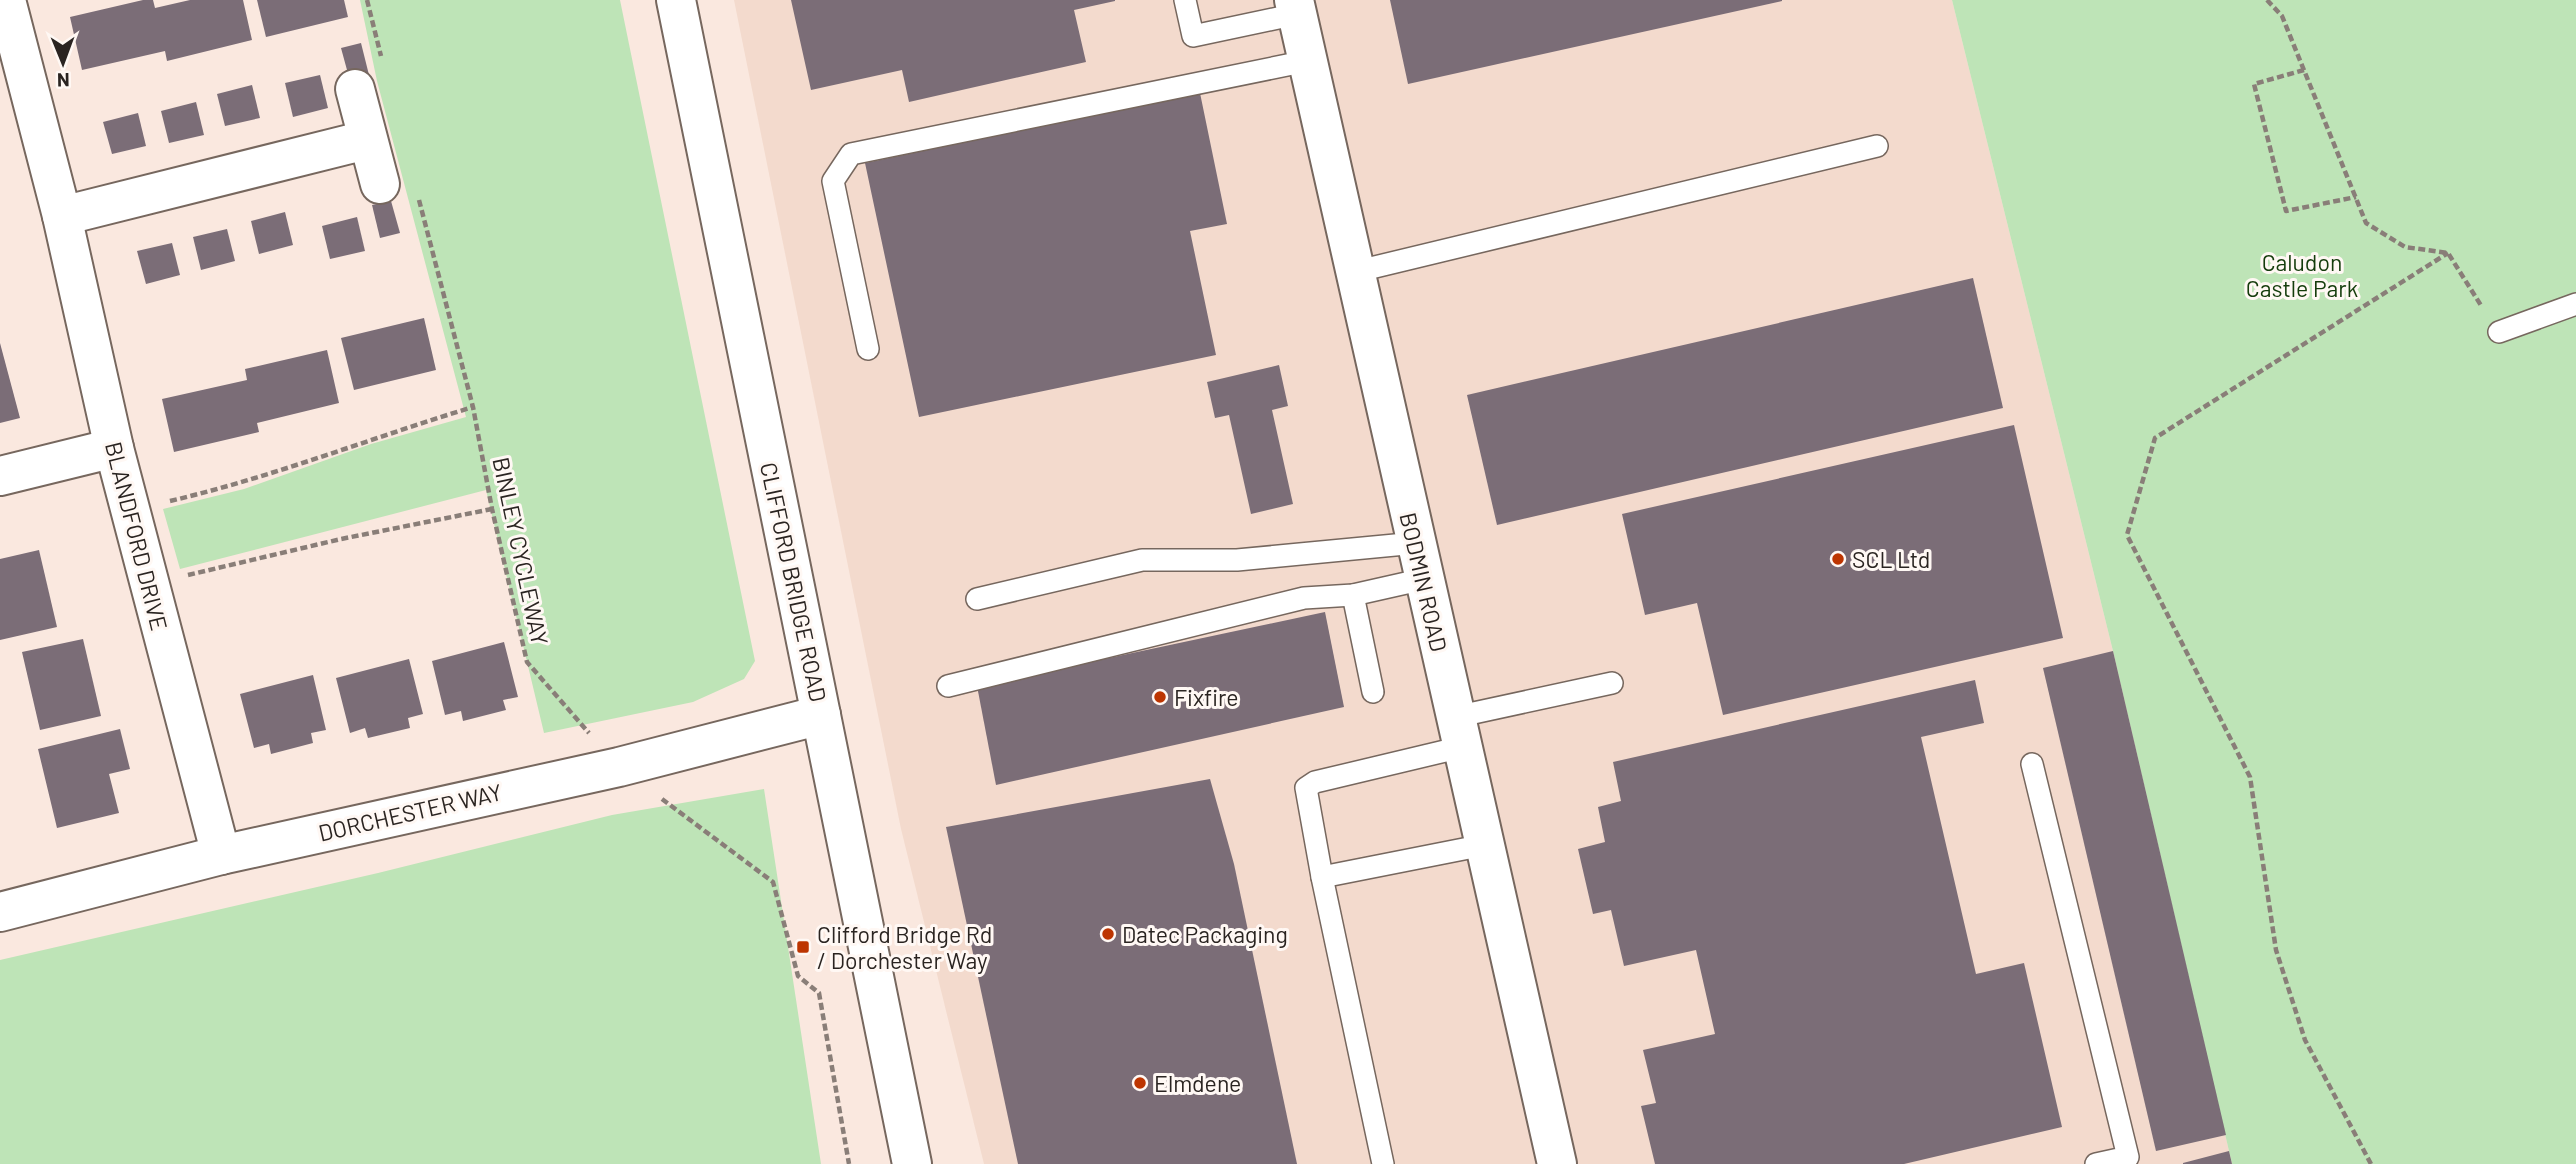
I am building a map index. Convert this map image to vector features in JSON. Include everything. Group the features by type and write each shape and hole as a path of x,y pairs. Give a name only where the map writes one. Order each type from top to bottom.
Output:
{"street":[{"name":"BLANDFORD DRIVE","path":"6,0 62,216 114,448 221,855"},
{"name":"CLIFFORD BRIDGE ROAD","path":"676,0 912,1164"},
{"name":"BODMIN ROAD","path":"1295,7 1557,1164"},
{"path":"370,78 366,140 380,184"},
{"path":"62,216 366,140"},
{"path":"0,476 114,448"},
{"name":"DORCHESTER WAY","path":"0,912 221,855 619,767 821,715"}],"lane":[{"path":"1185,0 1193,36 1295,7"},
{"path":"869,349 833,181 851,154 1307,61"},
{"path":"1354,272 1877,146"},
{"path":"2499,332 2576,304"},
{"path":"977,599 1142,560 1420,561"},
{"path":"948,685 1304,598 1353,595 1420,561"},
{"path":"1353,595 1373,692"},
{"path":"1383,1164 1322,877 1306,788 1315,782 1458,732 1612,683"},
{"path":"2032,764 2128,1157 2096,1164"},
{"path":"1322,877 1484,845"}],"path":[{"path":"366,0 370,78"},
{"path":"2267,0 2282,16 2365,223 2404,247 2448,253 2499,332"},
{"path":"2304,70 2254,84 2286,211 2356,197"},
{"name":"BINLEY CYCLEWAY","path":"418,199 473,407 492,509 527,662 619,767 773,882 798,976 819,993 849,1164"},
{"path":"2371,1164 2305,1040 2276,950 2250,777 2127,535 2155,438 2448,253"},
{"path":"130,510 242,484 366,439 473,407"},
{"path":"149,584 341,539 492,509"}],"shaded area":[{"path":"734,0 1952,0 2113,651 2232,1164 984,1164 901,829"}],"green space":[{"path":"360,0 620,0 755,661 744,679 693,702 544,733 486,490 180,569 163,509 244,489 371,444 466,417 377,81"},
{"name":"Caludon Castle Park","path":"1952,0 2576,0 2576,1164 2232,1164 2113,651"},
{"path":"764,789 821,1164 0,1164 0,960 378,873 612,815"}],"building":[{"path":"153,0 155,8 190,0 243,0 252,40 167,61 165,51 82,70 70,17"},
{"path":"257,0 344,0 348,17 266,37"},
{"path":"791,0 1115,1 1074,10 1086,62 909,102 902,70 811,90"},
{"path":"1390,0 1782,0 1782,1 1408,84"},
{"path":"361,43 369,75 350,81 341,48"},
{"path":"320,75 328,108 293,117 285,83"},
{"path":"252,85 260,118 225,126 217,94"},
{"path":"1200,93 1227,224 1190,231 1216,355 919,417 865,163"},
{"path":"196,102 204,135 169,143 161,111"},
{"path":"138,113 146,146 112,154 103,122"},
{"path":"391,201 400,233 380,238 372,205"},
{"path":"285,212 293,245 259,254 251,221"},
{"path":"357,217 365,251 330,259 322,226"},
{"path":"227,229 235,261 201,270 193,237"},
{"path":"172,243 180,275 146,284 137,251"},
{"path":"1973,278 2003,408 1497,525 1467,395"},
{"path":"424,318 436,370 354,390 341,338"},
{"path":"0,343 20,418 0,423"},
{"path":"327,350 339,403 257,423 259,432 174,452 162,399 247,380 245,369"},
{"path":"1279,365 1288,406 1272,410 1293,504 1251,514 1229,415 1215,418 1207,382"},
{"name":"SCL Ltd","path":"2014,425 2063,638 1723,715 1697,603 1645,615 1622,514"},
{"path":"39,550 57,627 0,640 0,559"},
{"name":"Fixfire","path":"1325,612 1344,707 996,785 977,686"},
{"path":"83,639 101,716 40,730 22,652"},
{"path":"504,642 518,697 503,700 506,710 463,721 461,711 445,715 432,661"},
{"path":"2113,651 2226,1135 2156,1151 2043,668"},
{"path":"409,659 423,714 408,718 410,728 368,738 365,728 350,733 336,678"},
{"path":"313,675 326,730 311,733 313,743 271,754 269,744 254,748 240,694"},
{"path":"1975,680 1984,723 1921,737 1976,974 2024,963 2062,1127 1904,1164 1655,1164 1641,1106 1656,1103 1643,1050 1715,1034 1696,950 1624,966 1611,910 1593,914 1578,849 1605,842 1598,807 1621,801 1613,762"},
{"path":"120,729 130,769 109,774 119,813 57,828 38,749"},
{"path":"1210,779 1234,864 1297,1164 1018,1164 946,827"},
{"path":"2229,1151 2232,1164 2183,1164 2183,1163"}],"place":[{"name":"SCL Ltd","path":"1838,559"},
{"name":"Fixfire","path":"1160,697"},
{"name":"Datec Packaging","path":"1108,934"},
{"name":"Clifford Bridge Rd / Dorchester Way","path":"803,947"},
{"name":"Elmdene","path":"1140,1083"}]}
